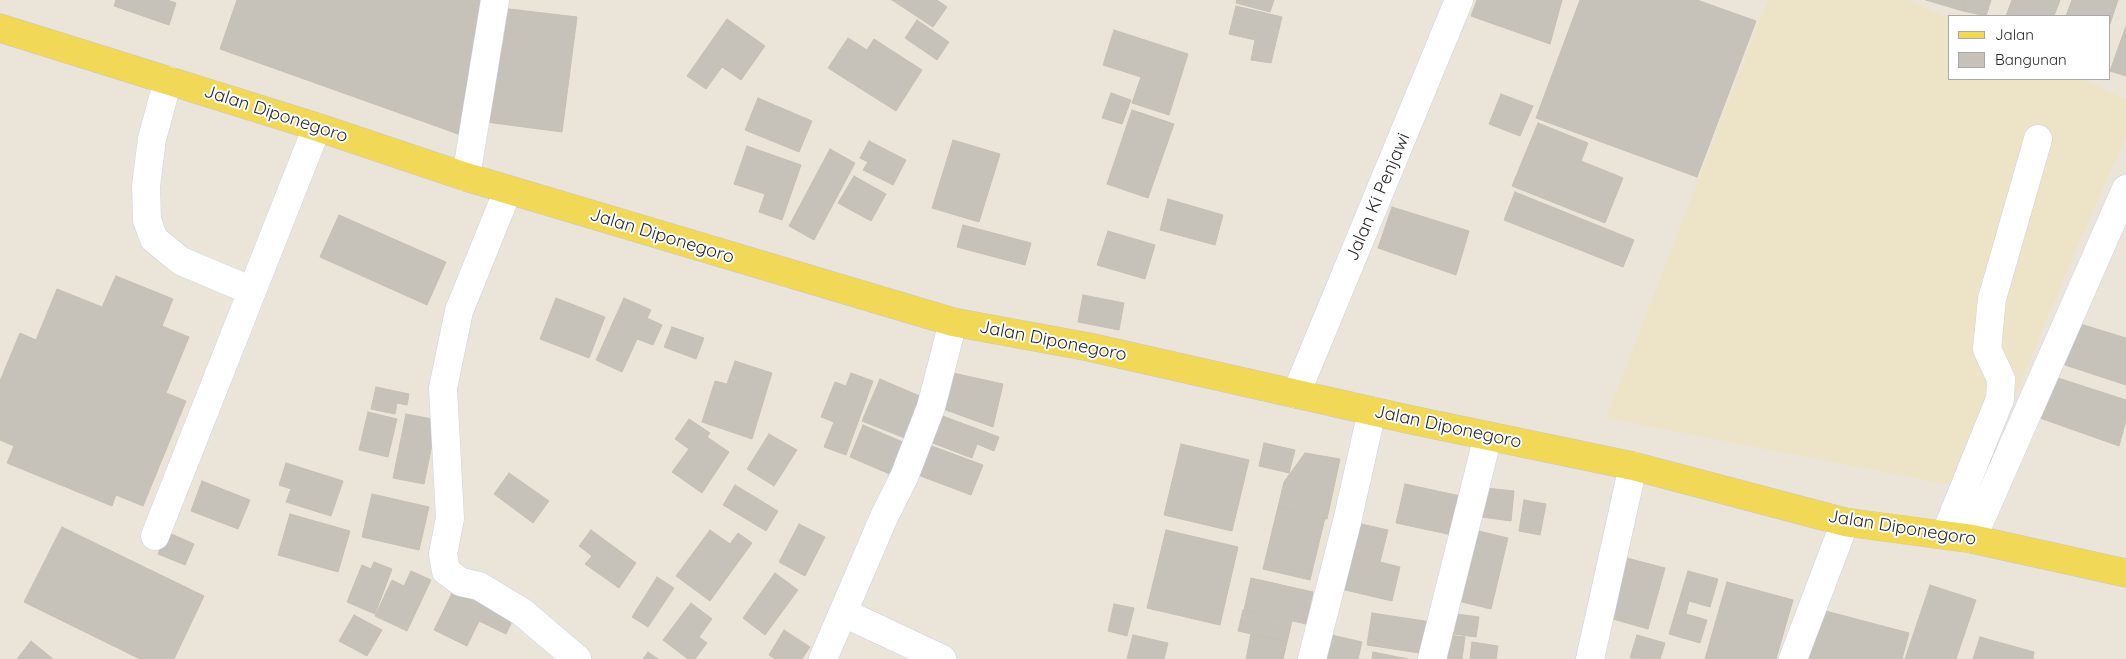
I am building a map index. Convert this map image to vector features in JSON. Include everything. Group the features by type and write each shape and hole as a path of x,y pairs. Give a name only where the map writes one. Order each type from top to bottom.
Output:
{"main road":[{"name":"Jalan Diponegoro","path":"0,28 168,80 466,178 953,322 1089,347 1372,411 1633,466 1844,522 1972,539 2126,573"}],"street":[{"path":"466,178 495,0"},
{"name":"Jalan Ki Penjawi","path":"1296,394 1459,0"},
{"path":"168,80 152,139 146,186 147,220 154,239 181,261 252,291"},
{"path":"155,536 317,128"},
{"path":"1945,535 2000,399 2001,379 1987,349 1992,298 2038,139"},
{"path":"1972,539 2126,189"},
{"path":"508,190 459,311 443,388 450,518 443,554 446,571 461,582 479,586 522,612 577,659"},
{"path":"823,659 884,517 904,477 931,407 953,322"},
{"path":"1312,659 1347,522 1372,411"},
{"path":"1432,659 1488,436"},
{"path":"1590,659 1633,466"},
{"path":"1793,659 1844,522"},
{"path":"844,613 942,659"}],"shaded area":[{"path":"1768,0 1908,0 1948,18 1948,80 2084,80 2126,99 2126,136 2075,252 1976,490 1606,418"}],"building":[{"path":"116,0 167,0 176,3 169,25 114,6"},
{"path":"237,0 482,0 461,135 220,49"},
{"path":"892,0 937,0 947,7 933,27"},
{"path":"1237,0 1274,0 1270,12 1236,3"},
{"path":"1477,0 1562,0 1550,44 1471,16"},
{"path":"1580,0 1697,0 1756,21 1697,177 1536,118"},
{"path":"1926,0 1966,0 1963,11"},
{"path":"1966,0 1991,0 1986,15 1963,11"},
{"path":"2012,0 2060,0 2054,15 2006,15"},
{"path":"2072,0 2118,0 2111,21 2111,15 2066,15"},
{"path":"1236,6 1282,17 1271,63 1251,60 1255,40 1229,34"},
{"path":"501,8 577,17 562,132 486,122"},
{"path":"727,19 765,46 741,80 722,67 706,89 687,76"},
{"path":"917,20 949,42 937,60 905,38"},
{"path":"2126,26 2126,76 2111,71"},
{"path":"1114,30 1188,54 1169,115 1132,103 1141,77 1103,65"},
{"path":"848,38 867,50 874,39 922,70 896,111 828,68"},
{"path":"1111,93 1131,100 1122,124 1102,118"},
{"path":"1501,94 1533,106 1520,136 1489,124"},
{"path":"758,98 812,121 799,152 745,130"},
{"path":"1132,110 1174,124 1148,198 1107,184"},
{"path":"1538,123 1588,143 1581,161 1623,178 1605,223 1512,186"},
{"path":"953,140 1000,154 979,222 932,208"},
{"path":"869,141 906,160 893,185 863,170 868,162 860,158"},
{"path":"747,146 801,165 782,220 759,212 765,194 734,184"},
{"path":"830,149 855,163 814,240 789,226"},
{"path":"854,176 886,194 871,221 838,203"},
{"path":"1515,192 1634,240 1623,267 1504,220"},
{"path":"1168,199 1223,215 1215,245 1160,230"},
{"path":"1392,207 1469,231 1456,275 1378,248"},
{"path":"339,215 446,262 427,305 320,257"},
{"path":"963,225 1031,243 1025,265 957,247"},
{"path":"1108,231 1155,245 1145,279 1097,265"},
{"path":"116,276 173,299 162,326 189,337 166,393 186,401 143,506 116,495 112,506 7,463 14,446 0,440 0,381 20,333 36,340 57,289 102,307"},
{"path":"1083,295 1124,303 1119,330 1078,322"},
{"path":"556,298 605,317 589,358 540,339"},
{"path":"624,298 651,310 647,318 662,325 653,345 637,339 622,372 596,360"},
{"path":"2077,323 2126,338 2126,385 2062,364"},
{"path":"672,327 704,338 696,359 664,347"},
{"path":"735,361 772,373 752,439 702,422 715,381 727,384"},
{"path":"851,373 873,381 846,455 824,447 834,422 821,417 835,382 846,386"},
{"path":"953,373 1003,384 993,427 943,409"},
{"path":"2055,377 2126,400 2126,420 2119,446 2040,418"},
{"path":"880,379 922,397 905,438 862,421"},
{"path":"376,387 409,394 407,405 397,403 395,414 371,409"},
{"path":"368,412 397,419 388,457 359,450"},
{"path":"406,414 437,420 424,484 393,478"},
{"path":"940,415 999,437 994,451 977,444 972,458 930,442"},
{"path":"689,419 710,433 707,437 729,452 702,493 672,472 689,449 675,439"},
{"path":"863,425 905,443 892,475 850,457"},
{"path":"769,434 797,450 774,486 747,469"},
{"path":"1264,443 1295,450 1289,473 1259,466"},
{"path":"1181,444 1249,460 1232,531 1164,515"},
{"path":"929,445 983,465 971,495 918,475"},
{"path":"1305,453 1340,459 1327,519 1278,507 1284,482"},
{"path":"286,463 343,481 331,516 286,502 291,489 279,485"},
{"path":"509,473 549,501 533,523 494,494"},
{"path":"202,481 250,500 238,529 191,511"},
{"path":"1405,484 1465,497 1457,536 1396,523"},
{"path":"735,485 778,511 766,531 723,505"},
{"path":"1486,488 1514,491 1511,521 1482,517"},
{"path":"372,494 429,507 419,550 362,537"},
{"path":"1524,500 1546,504 1540,535 1519,531"},
{"path":"1278,507 1325,518 1310,580 1263,569"},
{"path":"290,514 350,531 338,572 278,555"},
{"path":"1357,523 1388,530 1380,562 1400,567 1392,601 1341,589"},
{"path":"799,524 825,537 805,576 779,562"},
{"path":"62,527 204,596 174,659 140,659 24,602"},
{"path":"1470,529 1508,538 1491,609 1454,600"},
{"path":"591,530 636,563 619,588 585,564 592,556 579,546"},
{"path":"710,530 730,544 738,533 752,543 710,601 676,576"},
{"path":"1166,530 1238,547 1220,625 1147,608"},
{"path":"167,532 194,544 185,565 158,554"},
{"path":"1623,557 1665,568 1648,629 1606,617"},
{"path":"374,562 392,569 375,614 347,602 362,565 371,569"},
{"path":"411,571 431,580 407,631 375,616 392,580 404,586"},
{"path":"1688,571 1718,579 1710,607 1689,601 1686,614 1707,620 1700,643 1669,634"},
{"path":"775,573 798,590 765,635 743,618"},
{"path":"657,577 674,588 648,627 632,617"},
{"path":"1251,578 1313,592 1306,624 1244,610"},
{"path":"1727,582 1793,600 1776,659 1705,659"},
{"path":"1930,585 1976,600 1956,659 1905,659"},
{"path":"455,587 515,615 506,634 479,621 467,646 434,630"},
{"path":"691,603 712,619 699,637 707,643 695,659 688,659 663,640"},
{"path":"1114,604 1134,608 1127,636 1108,631"},
{"path":"1243,610 1292,621 1287,642 1238,631"},
{"path":"1822,610 1909,633 1902,659 1808,659"},
{"path":"1372,613 1431,622 1426,654 1367,645"},
{"path":"1449,613 1479,617 1476,637 1446,633"},
{"path":"354,615 382,630 367,656 339,641"},
{"path":"784,630 810,647 802,659 775,659 769,655"},
{"path":"1323,633 1362,642 1358,659 1317,659"},
{"path":"1251,634 1287,642 1283,659 1246,659"},
{"path":"1440,634 1465,637 1462,659 1437,659"},
{"path":"1133,635 1168,643 1164,659 1127,659"},
{"path":"1637,635 1665,643 1660,659 1630,658"},
{"path":"1980,637 2034,652 2033,659 1973,659"},
{"path":"31,641 53,659 17,659"},
{"path":"1472,642 1498,646 1496,659 1470,659"},
{"path":"648,652 658,659 643,659"},
{"path":"1373,652 1408,659 1372,659"}]}
